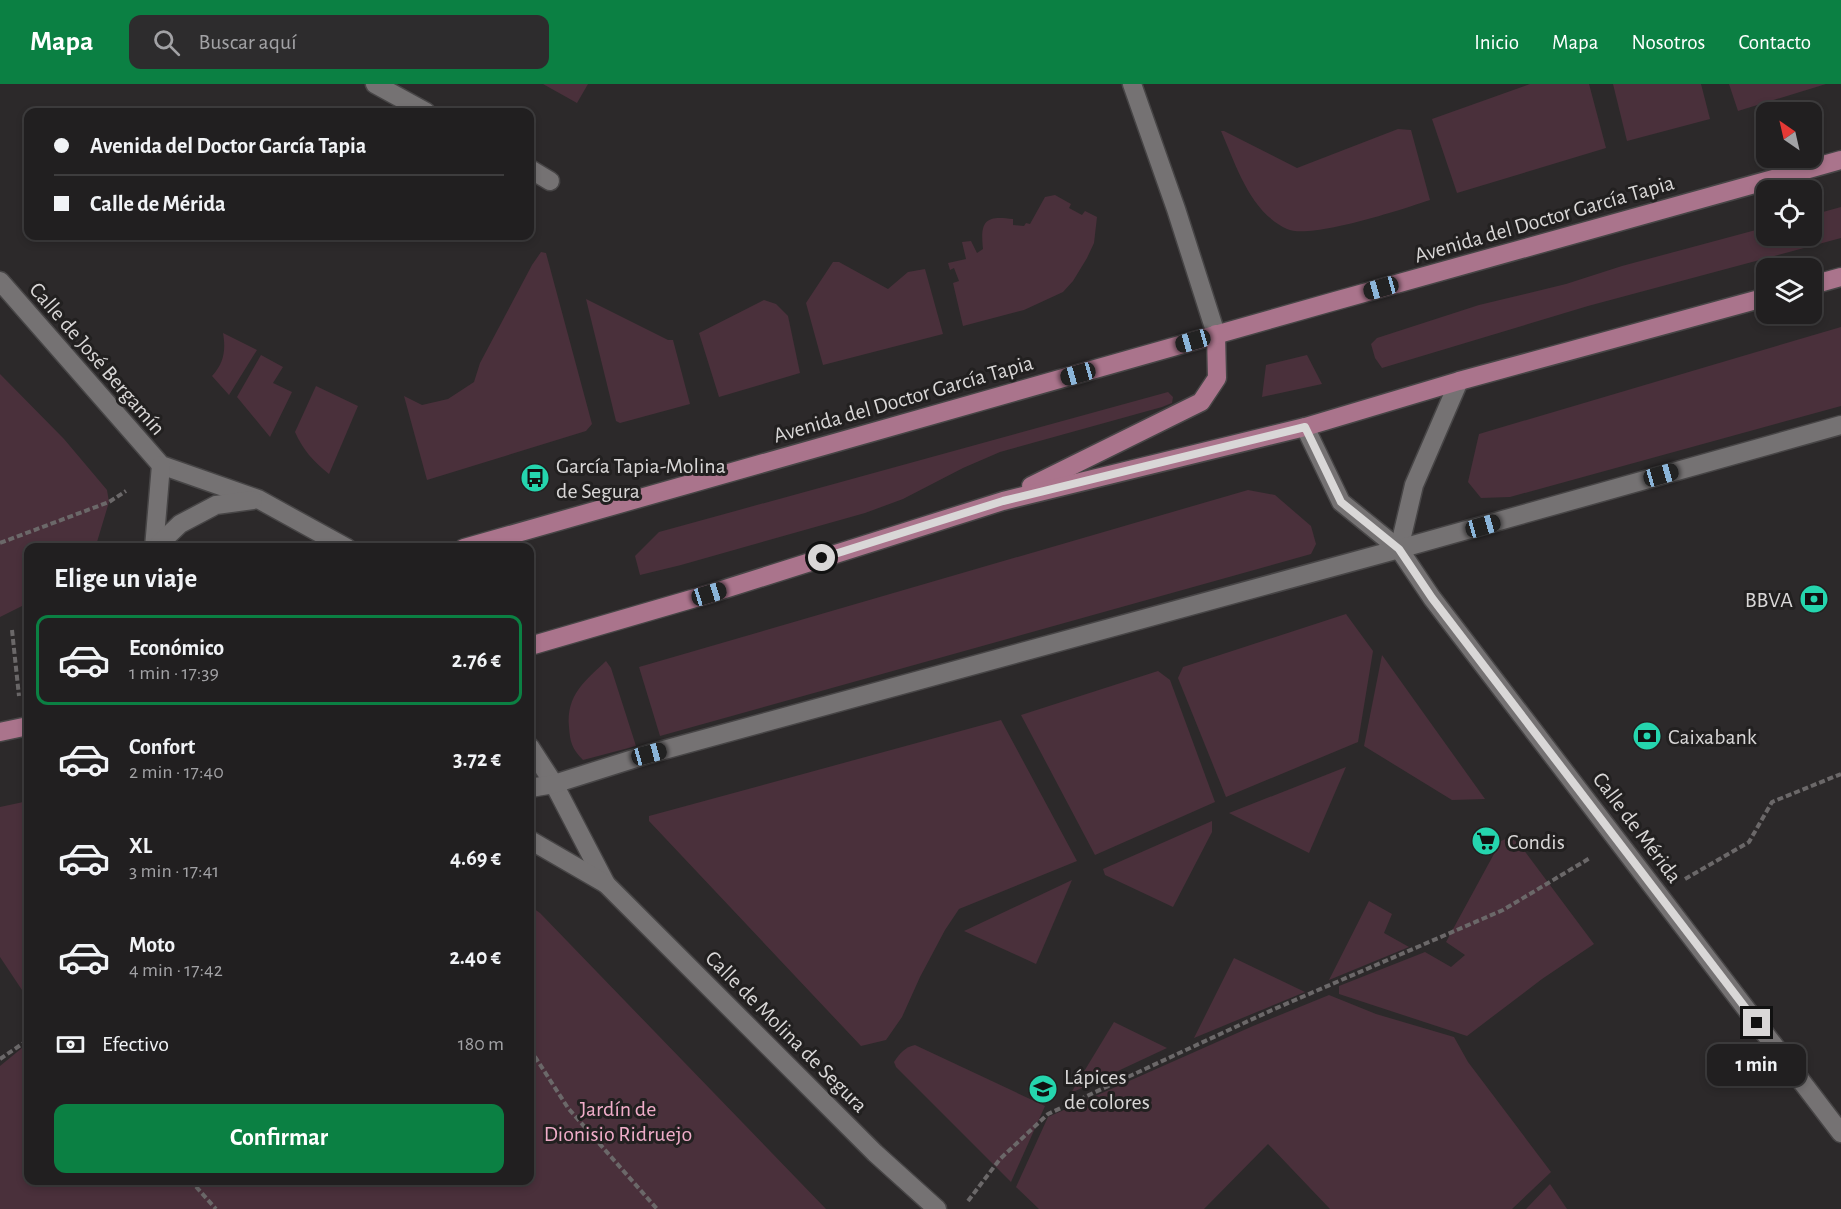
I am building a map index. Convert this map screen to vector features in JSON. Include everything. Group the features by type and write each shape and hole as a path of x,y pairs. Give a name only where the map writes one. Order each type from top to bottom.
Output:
{"main road":[{"name":"Avenida del Doctor García Tapia","path":"482,543 1216,334 1841,160"},
{"path":"1822,282 1841,277"},
{"path":"534,645 720,590 1003,501 1305,427 1459,381 1756,300"},
{"path":"1003,501 1201,402 1216,378 1216,334"},
{"path":"0,732 24,726"}],"street":[{"path":"375,84 419,108"},
{"path":"1132,84 1176,209 1216,334"},
{"path":"534,171 550,181"},
{"name":"Calle de José Bergamín","path":"0,281 161,465 258,500 338,543"},
{"path":"1399,549 1414,485 1459,381"},
{"path":"534,787 554,784 672,748 1399,549 1841,425"},
{"name":"Calle de Mérida","path":"1305,427 1341,502 1399,549 1432,598 1841,1132"},
{"name":"Calle de José Bergamín","path":"154,543 161,465"},
{"path":"159,543 180,524 216,505 258,500"},
{"name":"Calle de Molina de Segura","path":"534,753 554,784 606,884"},
{"name":"Calle de Molina de Segura","path":"534,842 606,884 875,1153 937,1209"}],"path":[{"path":"0,543 110,502 161,465"},
{"path":"1659,895 1749,842 1772,802 1841,774"},
{"path":"962,1209 1000,1159 1048,1114 1272,1010 1503,910 1618,841"},
{"path":"0,1059 24,1043"},
{"path":"534,1055 568,1108 657,1209"},
{"path":"194,1185 216,1209"}],"green space":[{"path":"543,84 588,84 577,103"},
{"path":"1530,84 1589,84 1606,148 1457,193 1432,119"},
{"path":"1613,84 1701,84 1710,119 1627,141"},
{"path":"1729,84 1826,84 1767,102 1756,102 1756,105 1738,111"},
{"path":"1398,129 1411,130 1430,200 1357,222 1299,231 1287,229 1263,211 1246,186 1221,131 1297,168"},
{"path":"1055,195 1071,204 1069,208 1082,215 1085,211 1097,217 1094,243 1073,281 1063,292 1024,310 963,326 953,283 959,281 954,268 950,270 948,263 966,259 962,242 971,241 977,253 983,249 982,232 986,222 990,219 1013,219 1013,225 1030,224 1045,197"},
{"path":"1841,207 1841,238 1822,243 1822,212"},
{"path":"1756,230 1756,246 1811,246 1767,258 1756,258 1756,261 1588,306 1382,368 1375,358 1371,344 1377,338 1479,305 1566,284 1622,266"},
{"path":"541,252 546,253 592,424 586,431 427,480 404,396 422,405 448,399 474,382 480,363"},
{"path":"833,262 839,262 888,289 908,272 925,269 943,334 823,365 806,303"},
{"path":"586,299 668,340 673,340 690,404 620,423 616,421"},
{"path":"764,300 776,304 788,316 800,373 719,397 699,333"},
{"path":"1841,327 1841,406 1510,497 1481,498 1468,482 1479,434"},
{"path":"223,333 257,350 229,395 212,376 223,356"},
{"path":"261,355 283,367 273,383 292,392 270,437 237,397"},
{"path":"1307,355 1322,384 1262,397 1266,365"},
{"path":"0,374 64,439 107,490 109,502 96,543 24,543 24,605 0,617"},
{"path":"316,386 358,406 329,474 309,455 295,432"},
{"path":"1168,392 1173,397 1172,403 1162,407 1000,452 903,499 865,513 640,575 635,556 659,532"},
{"path":"1248,490 1275,495 1311,526 1316,544 1311,554 660,736 639,667"},
{"path":"1346,614 1373,651 1358,742 1226,797 1178,678 1183,667"},
{"path":"1382,655 1485,799 1452,800 1364,746"},
{"path":"606,661 611,668 636,746 583,760 571,741 569,716 571,706 578,690"},
{"path":"1158,671 1170,680 1215,802 1095,855 1021,715"},
{"path":"1001,720 1077,861 959,909 920,977 902,1017 886,1040 861,1046 649,821 649,816"},
{"path":"1346,767 1309,853 1229,813"},
{"path":"24,802 24,993 0,957 0,807"},
{"path":"1212,821 1212,832 1173,907 1105,875 1103,869"},
{"path":"1510,837 1520,845 1594,944 1542,979 1467,1036 1339,994 1339,986 1425,952 1451,967 1465,955 1446,942 1501,841"},
{"path":"1072,880 1036,964 964,931"},
{"path":"1369,901 1392,914 1384,933 1409,947 1329,980"},
{"name":"Jardín de Dionisio Ridruejo","path":"534,909 826,1209 0,1209 0,1066 24,1046 24,1185 534,1185"},
{"path":"1234,958 1305,992 1194,1038"},
{"path":"1329,995 1376,1014 1454,1037 1468,1062 1551,1172 1512,1209 1330,1209 1268,1144 1204,1209 1039,1209 1016,1187 1048,1117 1253,1026"},
{"path":"1114,1022 1167,1048 1071,1093"},
{"path":"915,1045 1045,1106 1011,1182 896,1067 894,1062 901,1053"},
{"path":"1550,1184 1567,1209 1526,1209"}],"place":[{"name":"García Tapia-Molina de Segura","path":"535,478"},
{"name":"BBVA","path":"1814,599"},
{"name":"Caixabank","path":"1647,736"},
{"name":"Condis","path":"1486,841"},
{"name":"Lápices de colores","path":"1043,1089"}],"route":[{"path":"822,558 1003,501 1305,427 1341,502 1399,549 1432,598 1757,1023"}]}
